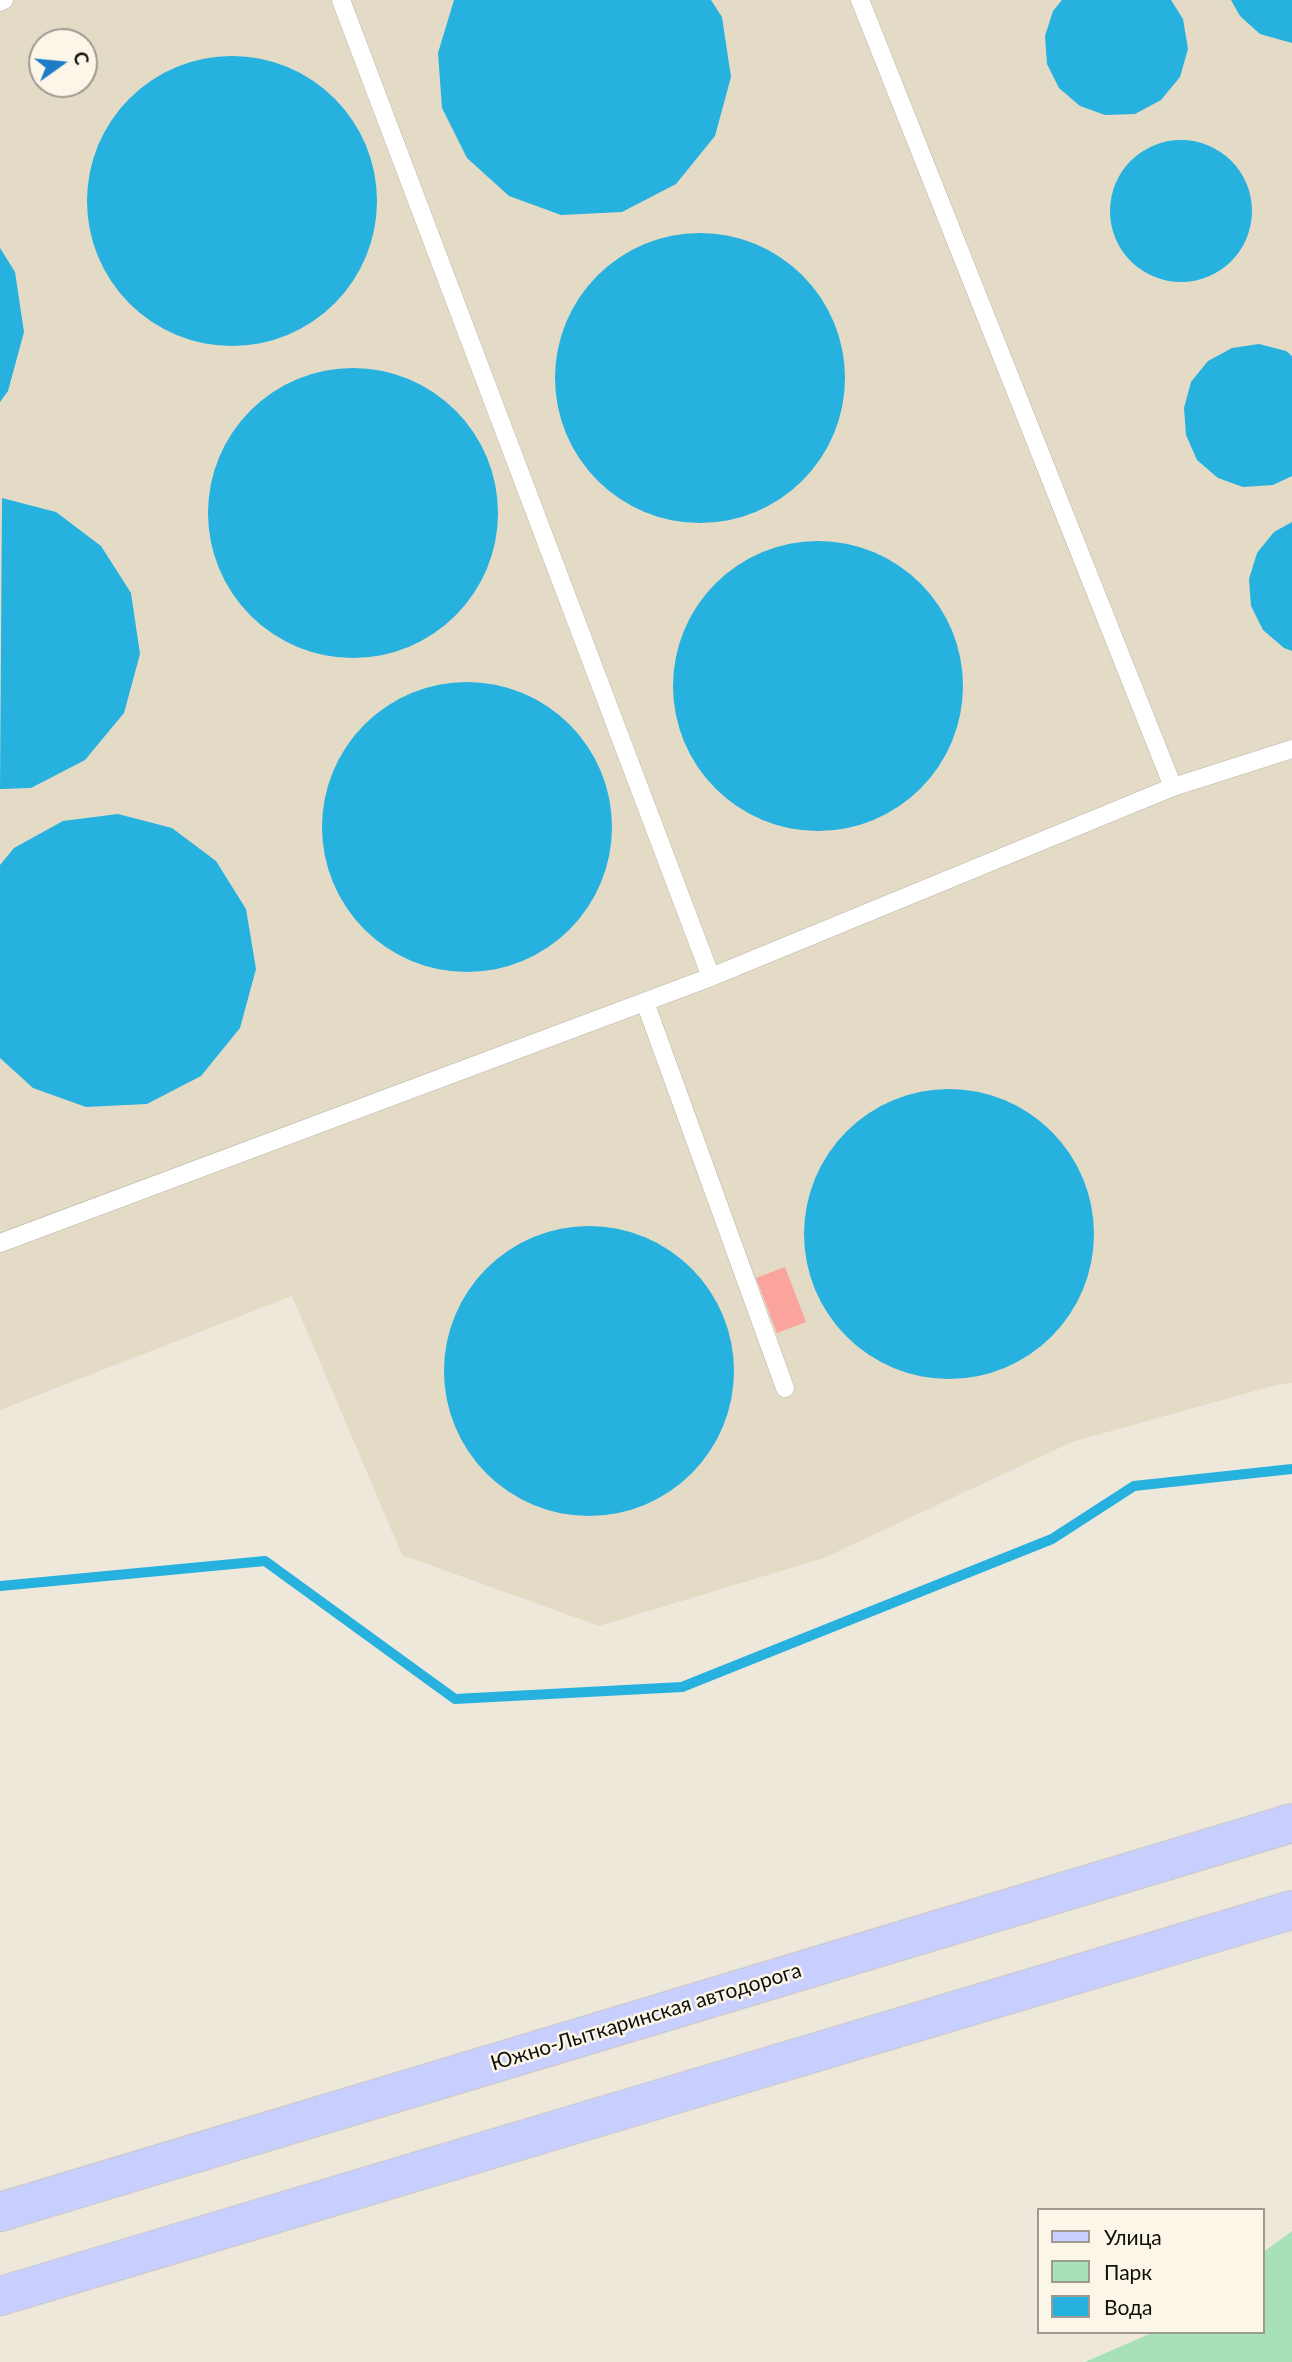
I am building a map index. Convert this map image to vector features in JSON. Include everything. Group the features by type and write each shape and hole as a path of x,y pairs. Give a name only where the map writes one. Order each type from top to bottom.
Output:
{"main road":[{"name":"Южно-Лыткаринская автодорога","path":"0,2212 1292,1823"},
{"path":"0,2296 1292,1910"}],"lane":[{"path":"341,0 711,977"},
{"path":"860,0 1173,787"},
{"path":"0,1243 711,977 1173,787 1292,749"},
{"path":"645,1002 785,1388"}],"shaded area":[{"path":"0,0 1292,0 1292,1383 1276,1385 1072,1442 824,1558 599,1626 402,1555 292,1296 0,1410"}],"green space":[{"path":"1292,2231 1292,2362 1085,2362 1149,2334 1264,2334 1264,2252"}],"water":[{"path":"454,0 711,0 722,17 731,77 715,136 676,184 622,212 561,215 509,196 467,158 442,108 438,53"},
{"path":"1062,0 1171,0 1183,19 1188,49 1180,77 1161,100 1135,114 1105,115 1080,106 1059,88 1047,64 1045,36 1053,11"},
{"path":"1231,0 1292,0 1292,43 1260,34 1240,16"},
{"path":"246,56 274,62 301,73 335,98 353,120 366,145 375,173 375,229 366,257 353,282 335,304 313,322 288,335 260,344 218,346 190,340 163,329 129,304 111,282 98,257 89,229 87,187 93,159 104,132 129,98 151,80 176,67 204,58"},
{"path":"1181,140 1208,146 1231,161 1246,184 1252,211 1246,238 1231,261 1208,276 1181,282 1154,276 1131,261 1116,238 1110,211 1116,184 1131,161 1154,146"},
{"path":"714,233 742,239 769,250 803,275 821,297 834,322 843,350 843,406 834,434 821,459 803,481 781,499 756,512 728,521 686,523 658,517 631,506 597,481 579,459 566,434 557,406 555,364 561,336 572,309 597,275 619,257 644,244 672,235"},
{"path":"0,248 15,272 24,332 8,391 0,402"},
{"path":"1259,344 1286,351 1292,356 1292,476 1273,485 1243,487 1218,478 1197,460 1186,435 1184,408 1191,382 1208,361 1232,348"},
{"path":"367,368 395,374 422,385 456,410 474,432 487,457 496,485 496,541 487,569 474,594 456,616 434,634 409,647 381,656 339,658 311,652 284,641 250,616 232,594 219,569 210,541 208,499 214,471 225,444 250,410 272,392 297,379 325,370"},
{"path":"2,498 56,512 101,546 131,593 140,654 124,713 85,760 31,788 0,789"},
{"path":"1292,522 1292,651 1284,648 1263,630 1251,606 1249,579 1257,553 1274,532"},
{"path":"832,541 860,547 887,558 921,583 939,605 952,630 961,658 961,714 952,742 939,767 921,789 899,807 874,820 846,829 804,831 776,825 749,814 715,789 697,767 684,742 675,714 673,672 679,644 690,617 715,583 737,565 762,552 790,543"},
{"path":"481,682 509,688 536,699 570,724 588,746 601,771 610,799 610,855 601,883 588,908 570,930 548,948 523,961 495,970 453,972 425,966 398,955 364,930 346,908 333,883 324,855 322,813 328,785 339,758 364,724 386,706 411,693 439,684"},
{"path":"118,814 172,828 216,861 246,909 256,969 240,1028 201,1076 147,1104 86,1107 33,1088 0,1058 0,865 14,848 63,821"},
{"path":"963,1089 991,1095 1018,1106 1052,1131 1070,1153 1083,1178 1092,1206 1092,1262 1083,1290 1070,1315 1052,1337 1030,1355 1005,1368 977,1377 935,1379 907,1373 880,1362 846,1337 828,1315 815,1290 806,1262 804,1220 810,1192 821,1165 846,1131 868,1113 893,1100 921,1091"},
{"path":"603,1226 631,1232 658,1243 692,1268 710,1290 723,1315 732,1343 732,1399 723,1427 710,1452 692,1474 670,1492 645,1505 617,1514 575,1516 547,1510 520,1499 486,1474 468,1452 455,1427 446,1399 444,1357 450,1329 461,1302 486,1268 508,1250 533,1237 561,1228"}],"building":[{"path":"785,1267 806,1322 777,1333 756,1278"}],"waterway":[{"path":"0,1586 265,1561 455,1699 682,1687 1052,1539 1134,1486 1292,1469"}]}
